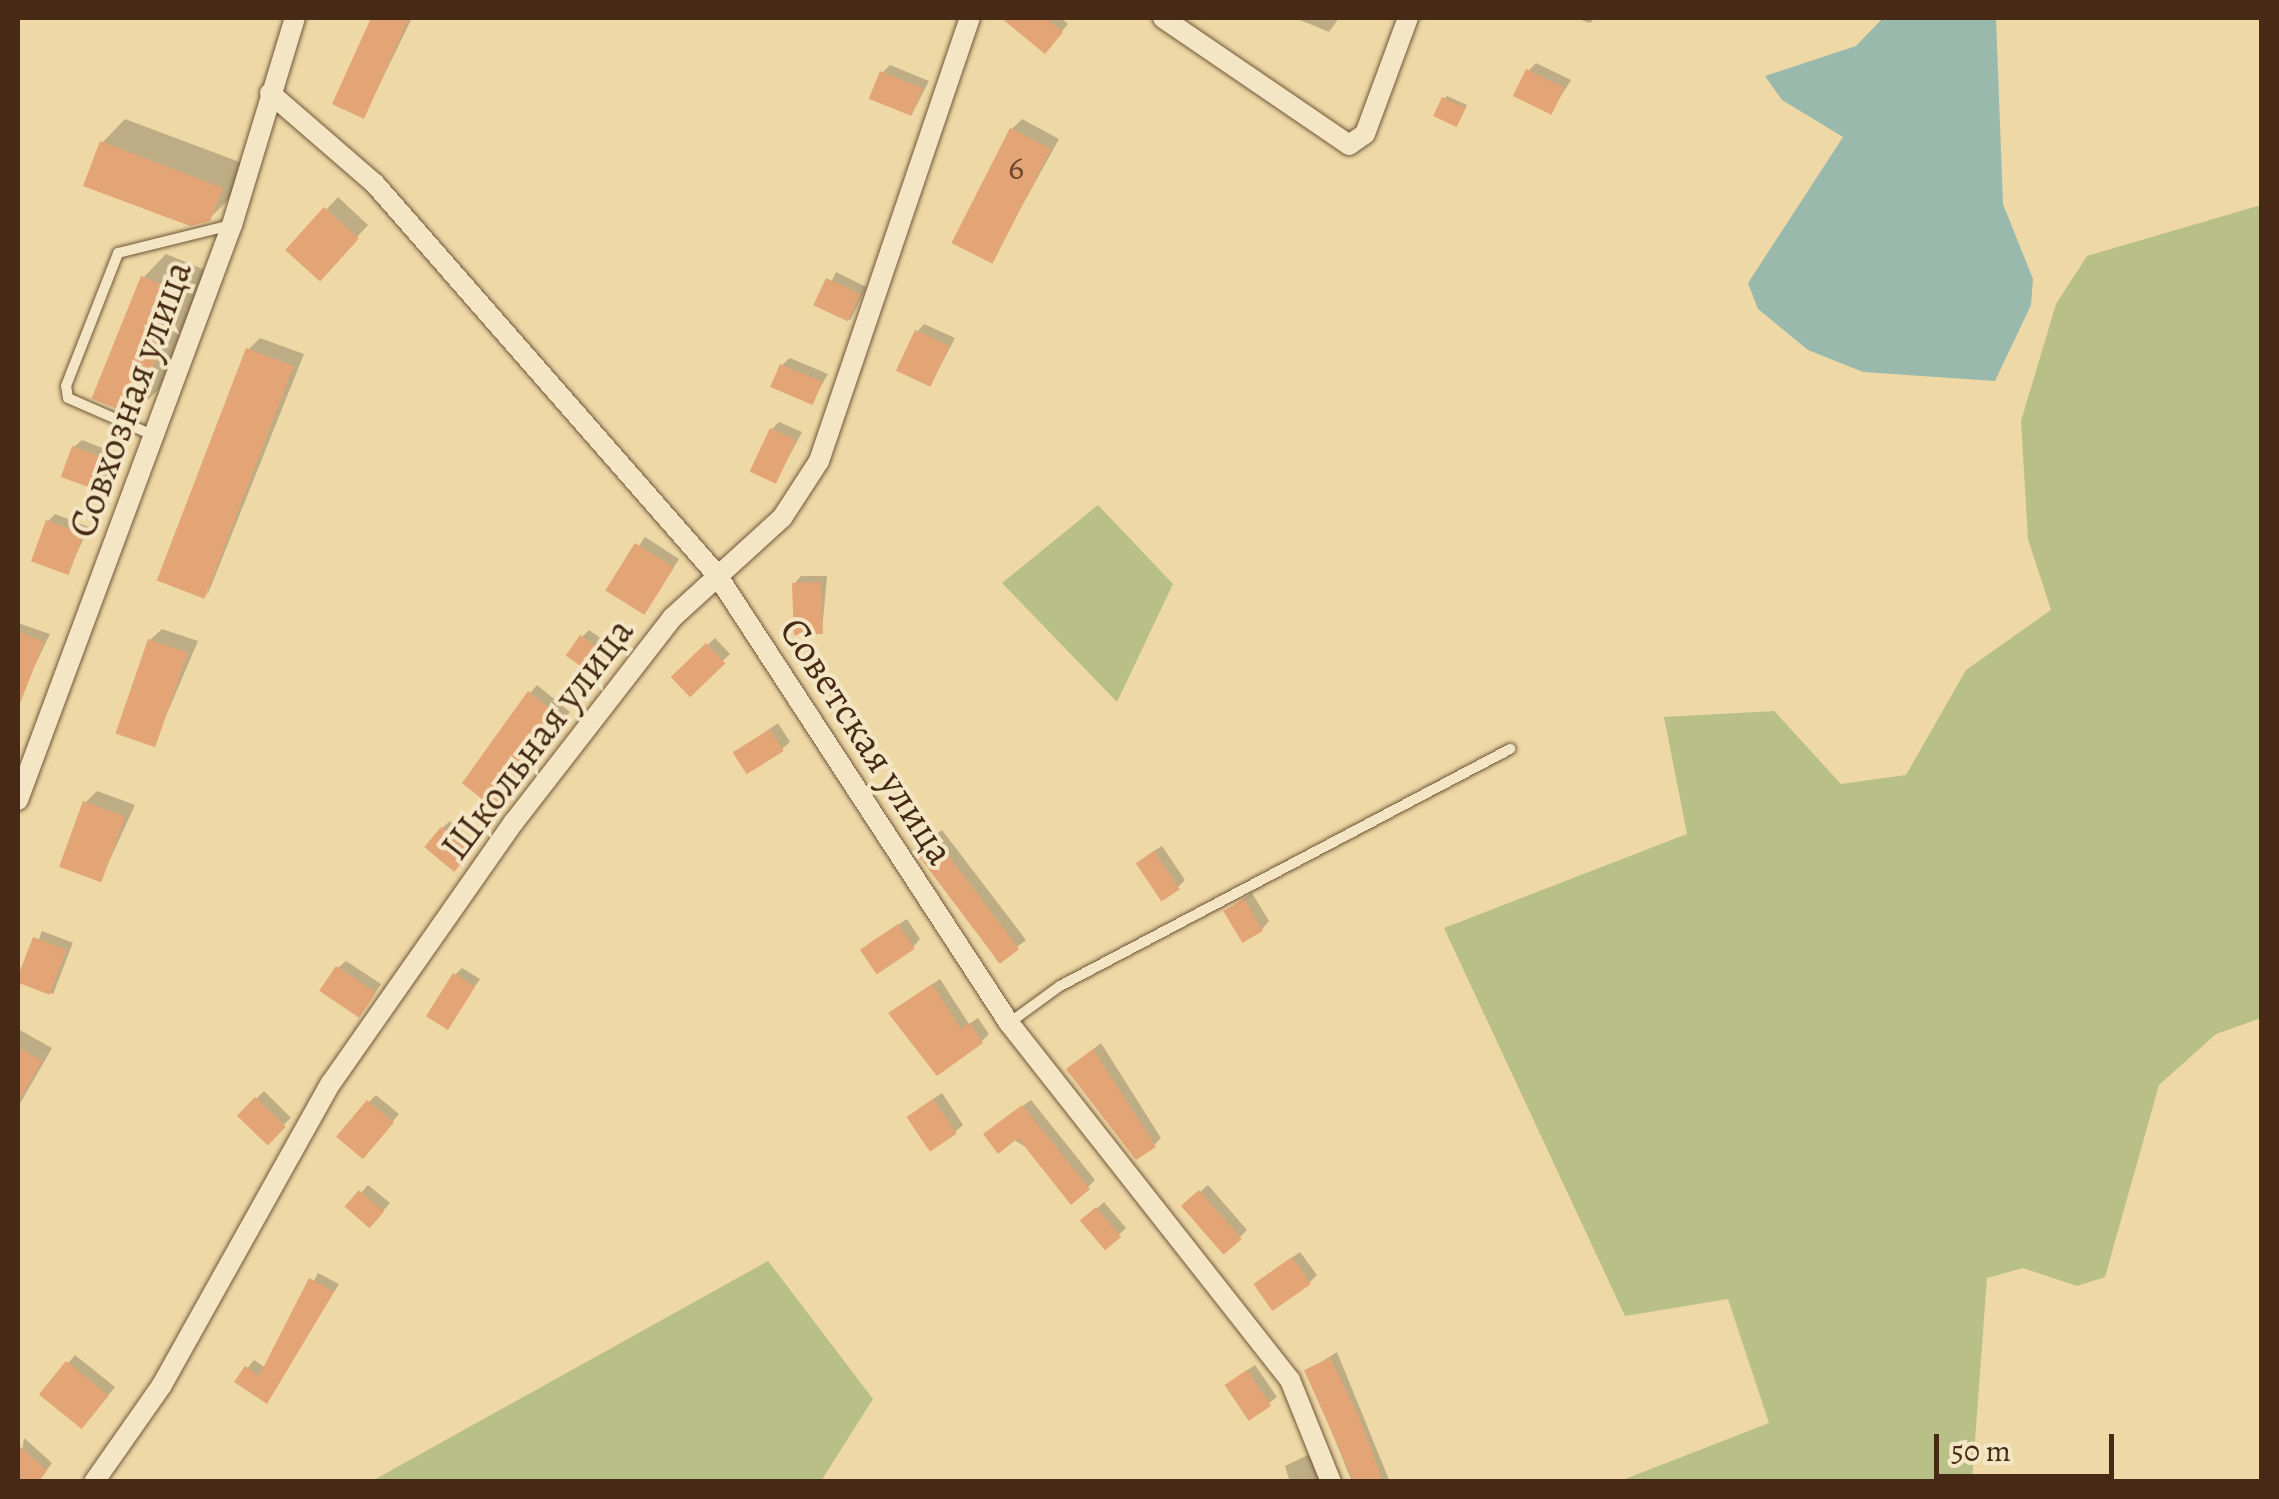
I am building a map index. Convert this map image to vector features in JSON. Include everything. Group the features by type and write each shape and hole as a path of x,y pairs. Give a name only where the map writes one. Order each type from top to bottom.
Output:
{"street":[{"name":"Совхозная улица","path":"18,800 232,225 295,18"},
{"name":"Школьная улица","path":"94,1482 162,1385 331,1083 514,822 717,575 782,518 819,461 970,18"},
{"path":"1176,22 1349,146 1365,134 1408,18"},
{"name":"Советская улица","path":"270,93 375,184 717,575 1009,1023 1290,1380 1331,1482"}],"lane":[{"path":"155,436 68,398 66,386 118,253 232,225"},
{"path":"1009,1023 1077,977 1510,749"}],"green space":[{"path":"2261,205 2261,1018 2216,1034 2159,1085 2105,1277 2077,1286 2023,1268 1987,1278 1972,1481 1620,1481 1769,1423 1728,1299 1625,1316 1444,928 1687,834 1664,717 1774,711 1841,784 1906,775 1966,670 2051,610 2028,539 2021,421 2056,304 2087,256"},
{"path":"1098,505 1173,584 1117,702 1002,583"},
{"path":"768,1261 873,1399 821,1481 372,1481"}],"shaded area":[{"path":"1883,18 1996,18 2003,204 2033,279 2031,305 1995,381 1863,372 1808,350 1758,309 1748,283 1843,137 1782,100 1765,76 1856,46"}],"building":[{"path":"371,18 409,18 364,119 332,104"},
{"path":"1001,18 1045,18 1063,32 1045,54"},
{"path":"1526,69 1565,88 1551,115 1513,96"},
{"path":"880,71 923,88 911,116 869,99"},
{"path":"1442,97 1466,108 1457,127 1433,116"},
{"path":"1010,128 1051,149 992,264 951,243"},
{"path":"100,141 223,188 210,221 190,226 83,186"},
{"path":"324,207 359,238 320,282 285,250"},
{"path":"141,276 183,293 133,415 92,398"},
{"path":"826,278 860,294 848,321 813,305"},
{"path":"915,330 949,346 930,387 896,371"},
{"path":"246,348 294,366 204,599 157,580"},
{"path":"780,364 822,382 813,405 770,387"},
{"path":"770,428 796,440 776,484 750,472"},
{"path":"72,446 116,462 105,493 61,477"},
{"path":"46,520 84,534 69,575 31,561"},
{"path":"635,543 674,567 644,615 605,590"},
{"path":"821,582 823,634 794,635 792,583"},
{"path":"18,631 44,642 19,706 18,706"},
{"path":"580,635 613,658 598,678 566,655"},
{"path":"148,639 188,653 155,747 115,734"},
{"path":"706,643 725,663 690,697 671,677"},
{"path":"528,691 565,721 493,808 462,783"},
{"path":"770,729 784,751 746,774 733,752"},
{"path":"83,801 125,816 101,882 59,867"},
{"path":"441,827 471,852 454,872 424,847"},
{"path":"933,835 1019,949 1000,964 914,849"},
{"path":"1154,851 1180,889 1161,901 1136,863"},
{"path":"1244,899 1263,931 1242,943 1223,911"},
{"path":"898,924 915,949 877,975 860,950"},
{"path":"33,937 67,950 49,995 18,983"},
{"path":"336,966 376,993 359,1018 319,991"},
{"path":"453,973 475,987 448,1030 426,1016"},
{"path":"932,984 961,1029 970,1023 983,1043 937,1076 888,1013"},
{"path":"18,1047 42,1061 18,1103"},
{"path":"1093,1049 1156,1147 1136,1160 1066,1069"},
{"path":"255,1097 286,1127 268,1146 237,1116"},
{"path":"933,1099 956,1134 930,1152 906,1117"},
{"path":"367,1100 394,1122 363,1159 336,1137"},
{"path":"1022,1105 1090,1189 1071,1205 1018,1138 998,1154 983,1134"},
{"path":"359,1190 384,1212 369,1228 345,1207"},
{"path":"1199,1190 1242,1239 1224,1255 1181,1206"},
{"path":"1096,1207 1121,1237 1105,1250 1080,1220"},
{"path":"1292,1257 1311,1284 1272,1311 1253,1284"},
{"path":"309,1278 334,1292 267,1404 234,1382 245,1366 259,1376"},
{"path":"1330,1358 1359,1417 1383,1482 1354,1482 1304,1370"},
{"path":"66,1361 109,1396 82,1429 39,1394"},
{"path":"1247,1370 1271,1406 1249,1421 1225,1385"},
{"path":"18,1445 47,1471 38,1482 18,1482"}]}
